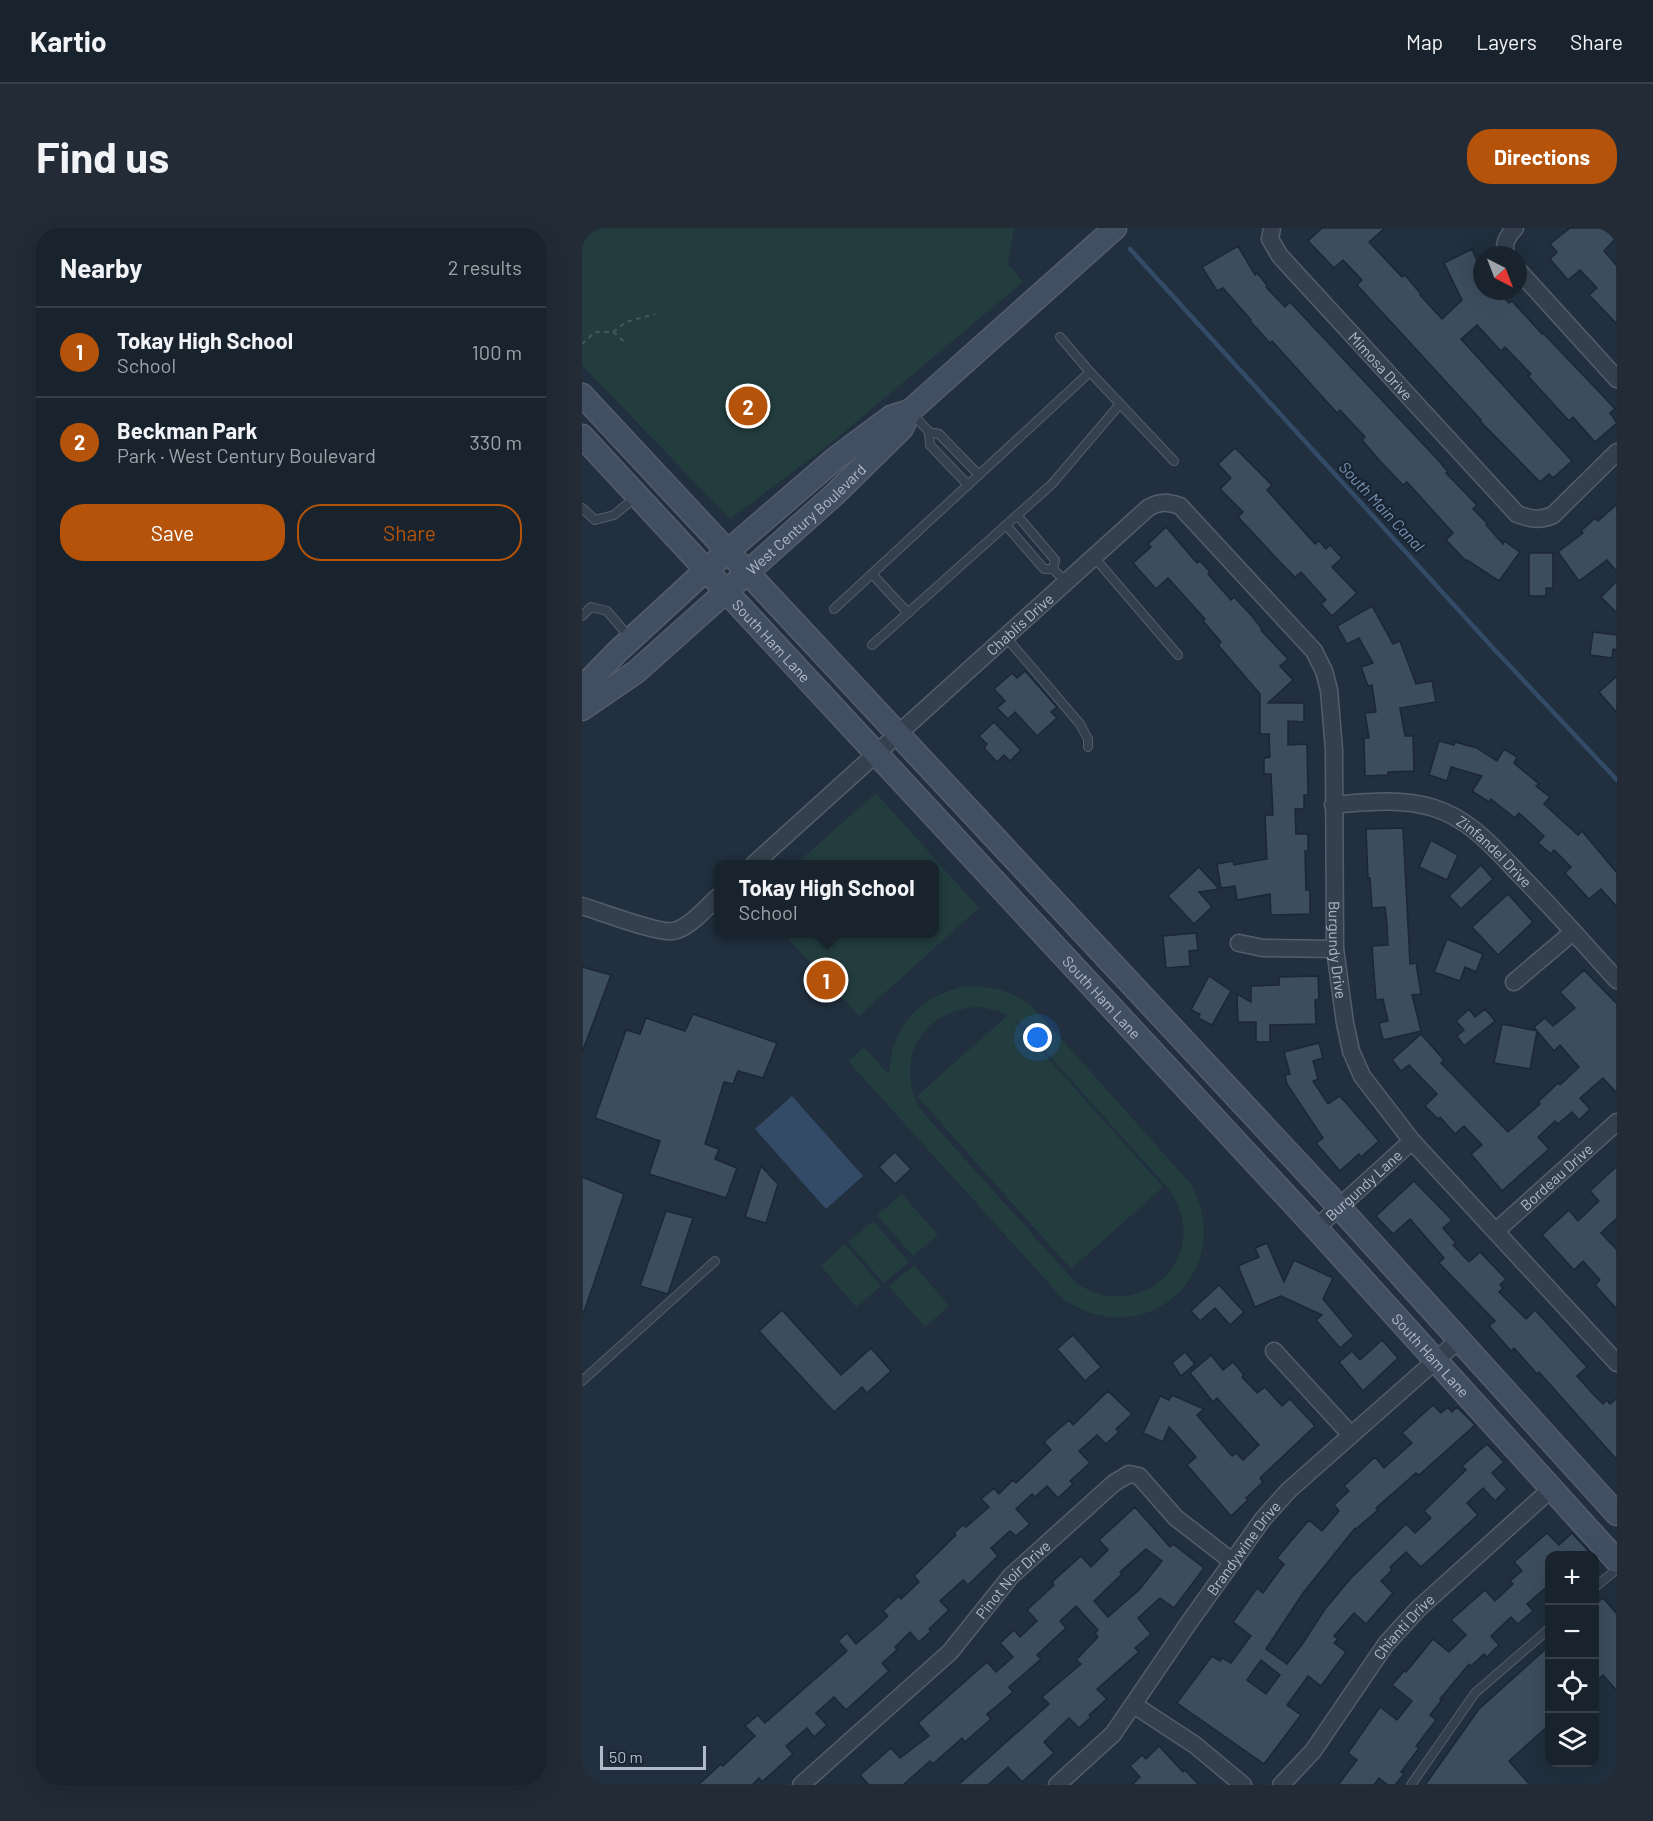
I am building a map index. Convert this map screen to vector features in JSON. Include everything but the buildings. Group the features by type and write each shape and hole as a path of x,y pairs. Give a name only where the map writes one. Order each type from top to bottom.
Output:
{"main road":[{"name":"West Century Boulevard","path":"582,709 636,672 835,494 902,428 910,411 1115,228"},
{"name":"South Ham Lane","path":"582,395 1339,1207 1617,1514"},
{"name":"West Century Boulevard","path":"582,688 706,570 836,459 891,417 910,411"},
{"name":"South Ham Lane","path":"582,436 1316,1228 1617,1561"}],"street":[{"path":"1504,246 1515,228"},
{"name":"Mimosa Drive","path":"1271,231 1272,246 1280,256 1516,514 1530,519 1545,519 1553,515 1617,452"},
{"path":"1527,280 1617,379"},
{"name":"Chablis Drive","path":"758,860 1148,508 1154,504 1167,502"},
{"name":"Burgundy Drive","path":"1167,502 1180,506 1314,651 1324,671 1329,690 1334,750 1335,948 1345,1023 1351,1051 1362,1076 1412,1141 1617,1363"},
{"name":"Zinfandel Drive","path":"1334,805 1373,801 1406,803 1434,808 1458,819 1481,835 1544,899 1617,980"},
{"path":"582,906 659,930 674,931 688,923 714,900"},
{"path":"1514,982 1573,932"},
{"path":"1239,943 1263,948 1335,948"},
{"name":"Bordeau Drive","path":"1496,1231 1617,1122"},
{"name":"Burgundy Lane","path":"1316,1228 1412,1141"},
{"name":"Brandywine Drive","path":"1057,1785 1113,1734 1263,1519 1289,1490 1460,1339"},
{"path":"1274,1351 1351,1435"},
{"name":"Pinot Noir Drive","path":"801,1785 950,1652 1011,1576 1114,1483 1129,1474 1139,1476 1184,1525 1233,1562"},
{"name":"Chianti Drive","path":"1281,1785 1313,1751 1386,1644 1418,1609 1551,1489"},
{"path":"1134,1705 1195,1745 1243,1785"}],"lane":[{"path":"1060,337 1174,461"},
{"path":"834,609 1090,372"},
{"path":"872,645 1052,484 1120,404"},
{"path":"910,411 929,432 939,434 979,475"},
{"path":"929,432 930,445 968,485"},
{"path":"582,508 595,520 614,514 637,496"},
{"path":"1017,515 1055,560 1053,569"},
{"path":"1006,525 1044,569 1053,569 1065,582"},
{"path":"1094,557 1178,655"},
{"path":"872,574 908,613"},
{"path":"582,615 591,607 607,611 631,639"},
{"path":"1005,636 1080,724 1088,739 1088,747"},
{"path":"582,1381 716,1261"},
{"path":"1599,1584 1617,1569"},
{"path":"1411,1785 1475,1693 1545,1632"}],"path":[{"path":"582,344 595,332 613,332 626,322 656,314"},
{"path":"613,332 626,343"}],"green space":[{"path":"582,228 1014,228 1008,264 1023,282 826,447 730,519 582,365"},
{"path":"876,793 936,860 801,860"},
{"path":"939,863 979,908 859,1016 788,938 939,938"},
{"path":"967,986 993,988 1016,996 1031,1005 1191,1184 1202,1216 1202,1247 1193,1274 1176,1296 1152,1311 1125,1317 1094,1314 1063,1299 848,1061 864,1047 889,1075 895,1042 902,1028 922,1005 950,990","holes":["979,1007 1008,1015 917,1096 1071,1269 1163,1187 1014,1020 1018,1021 1167,1187 1180,1211 1183,1235 1178,1257 1166,1276 1148,1289 1126,1296 1101,1294 1076,1283 920,1109 912,1090 910,1072 912,1055 918,1040 942,1017 959,1010"]},
{"path":"902,1194 938,1235 913,1256 877,1215"},
{"path":"873,1221 909,1262 884,1283 848,1242"},
{"path":"845,1244 881,1286 856,1307 821,1266"},
{"path":"914,1265 949,1306 925,1327 889,1286"}],"water":[{"path":"792,1096 863,1176 826,1209 755,1129"}],"waterway":[{"name":"South Main Canal","path":"1130,249 1494,649 1617,780"}],"place":[{"name":"Beckman Park","path":"748,406"},
{"name":"Tokay High School","path":"826,980"}]}
